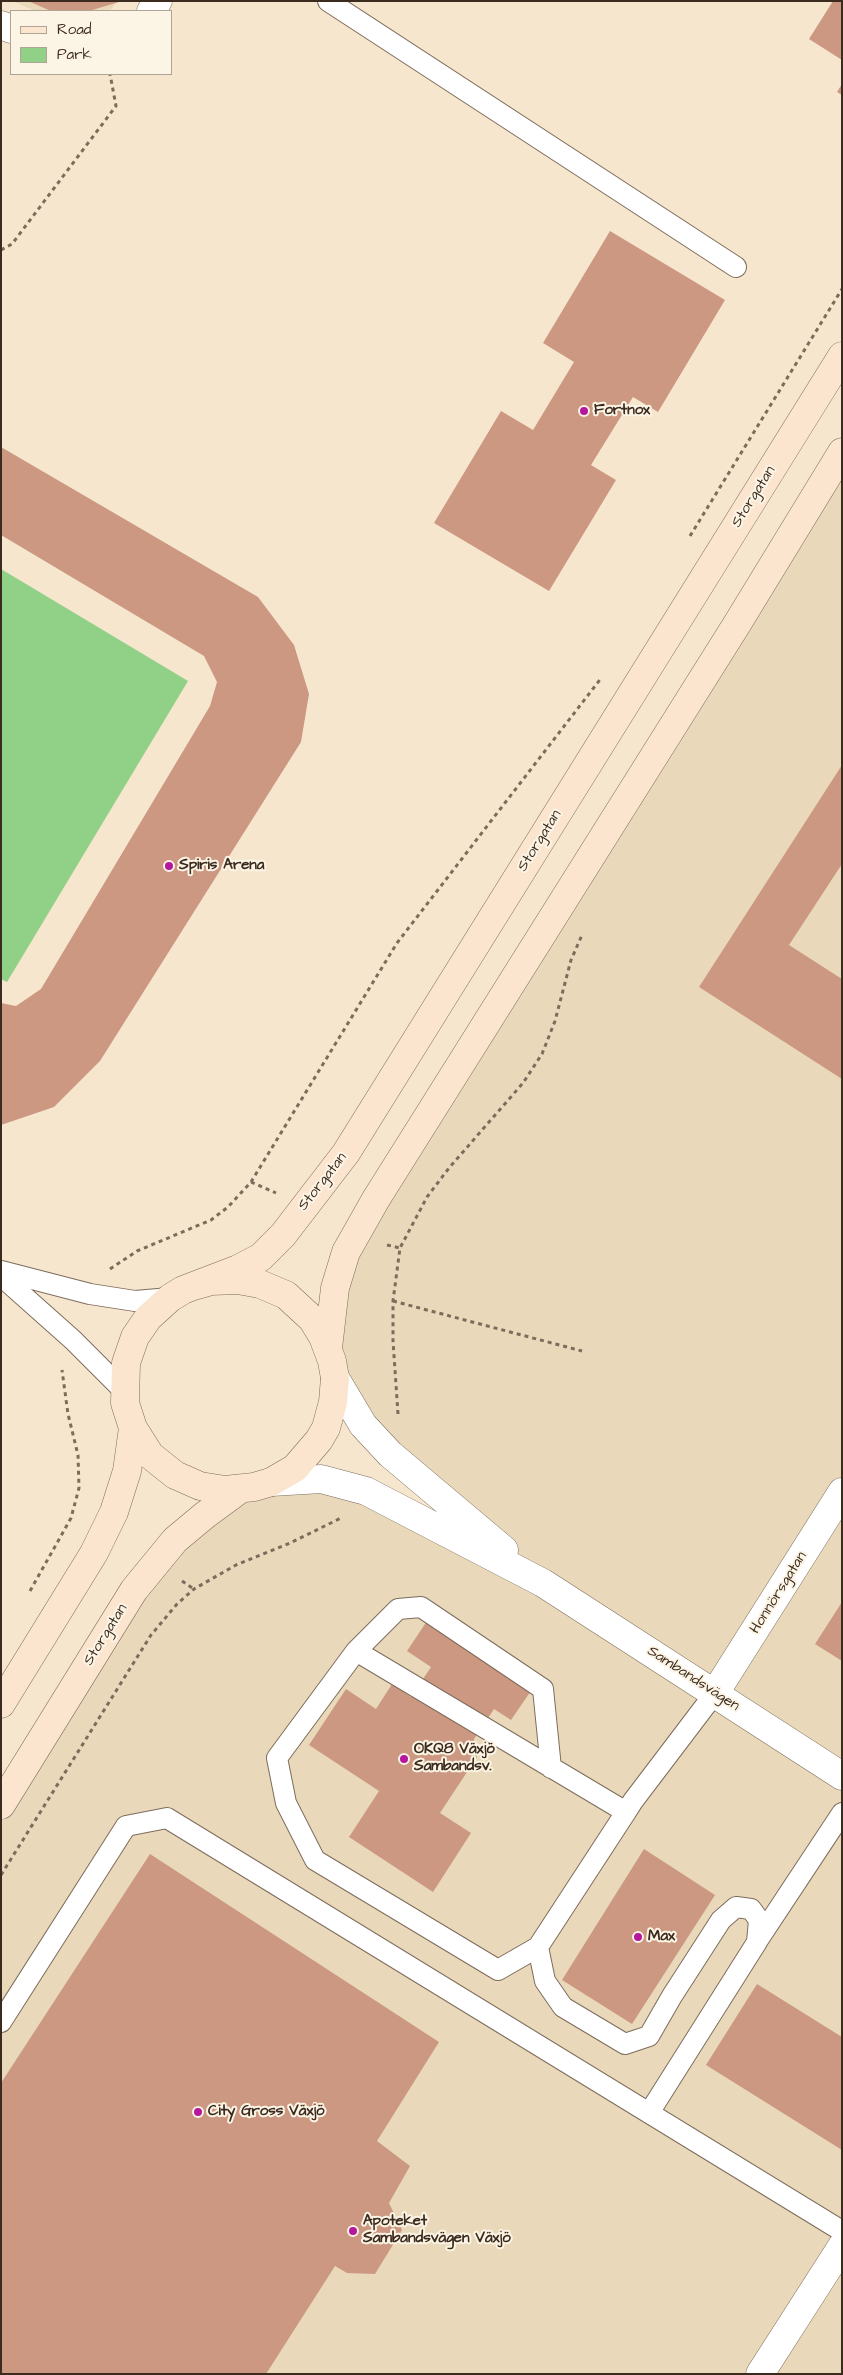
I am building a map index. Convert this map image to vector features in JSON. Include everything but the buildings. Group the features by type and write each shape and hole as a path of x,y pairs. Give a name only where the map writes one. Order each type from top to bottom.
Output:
{"main road":[{"name":"Storgatan","path":"240,1490 200,1486 174,1475 150,1455 133,1428 127,1410 124,1391 126,1363 135,1337 148,1318 170,1298 261,1257 283,1235 346,1153 842,356"},
{"name":"Storgatan","path":"328,1348 335,1288 346,1252 376,1199 738,624 842,452"},
{"name":"Storgatan","path":"1,1806 134,1590 175,1540 205,1514 240,1490 271,1482 294,1468 319,1440 331,1412 334,1378 328,1348 320,1331 306,1312 276,1291 260,1284 238,1280 211,1281 197,1285"},
{"name":"Storgatan","path":"1,1704 94,1553 114,1512 127,1471 133,1428"}],"street":[{"name":"Sambandsvägen","path":"334,1378 363,1425 390,1454 543,1583"},
{"name":"Sambandsvägen","path":"271,1482 321,1479 366,1491 543,1583 842,1776"},
{"name":"Honnörsgatan","path":"715,1693 842,1492"},
{"path":"760,2374 842,2246"}],"lane":[{"path":"328,1 736,267"},
{"path":"1,1271 90,1294 135,1301 170,1298"},
{"path":"1,1276 73,1340 124,1391"},
{"path":"551,1768 543,1689 421,1607 398,1609 356,1651 277,1758 286,1802 315,1860 498,1970 538,1947 626,1812 715,1693"},
{"path":"356,1651 626,1812"},
{"path":"649,2113 757,1942 842,1813"},
{"path":"1,2022 126,1826 167,1818 842,2232"},
{"path":"538,1947 545,1981 563,2007 625,2044 648,2036 721,1920 736,1907 751,1909 759,1920 757,1942"}],"path":[{"path":"1,250 12,244 116,106 110,75"},
{"path":"688,538 842,289"},
{"path":"105,1275 137,1251 211,1220 228,1207 251,1182 398,942 603,676"},
{"path":"398,1421 393,1341 393,1301 400,1248 427,1197 449,1168 523,1083 542,1054 555,1022 571,960 586,928"},
{"path":"393,1301 582,1351"},
{"path":"29,1593 71,1518 79,1488 78,1455 68,1414 62,1367"},
{"path":"1,1875 151,1635 176,1604 194,1589 236,1565 290,1544 344,1516"}],"shaded area":[{"path":"12,1 117,1 111,10 33,10"},
{"path":"842,452 842,2374 1,2374 1,1805 134,1590 239,1490 321,1479 540,1582 390,1454 335,1378 335,1288"}],"green space":[{"path":"1,569 188,681 7,982 1,979"}],"place":[{"name":"Fortnox","path":"584,411"},
{"name":"Spiris Arena","path":"169,866"},
{"name":"OKQ8 Växjö Sambandsv.","path":"404,1759"},
{"name":"Max","path":"638,1937"},
{"name":"City Gross Växjö","path":"198,2112"},
{"name":"Apoteket Sambandsvägen Växjö","path":"353,2231"}]}
